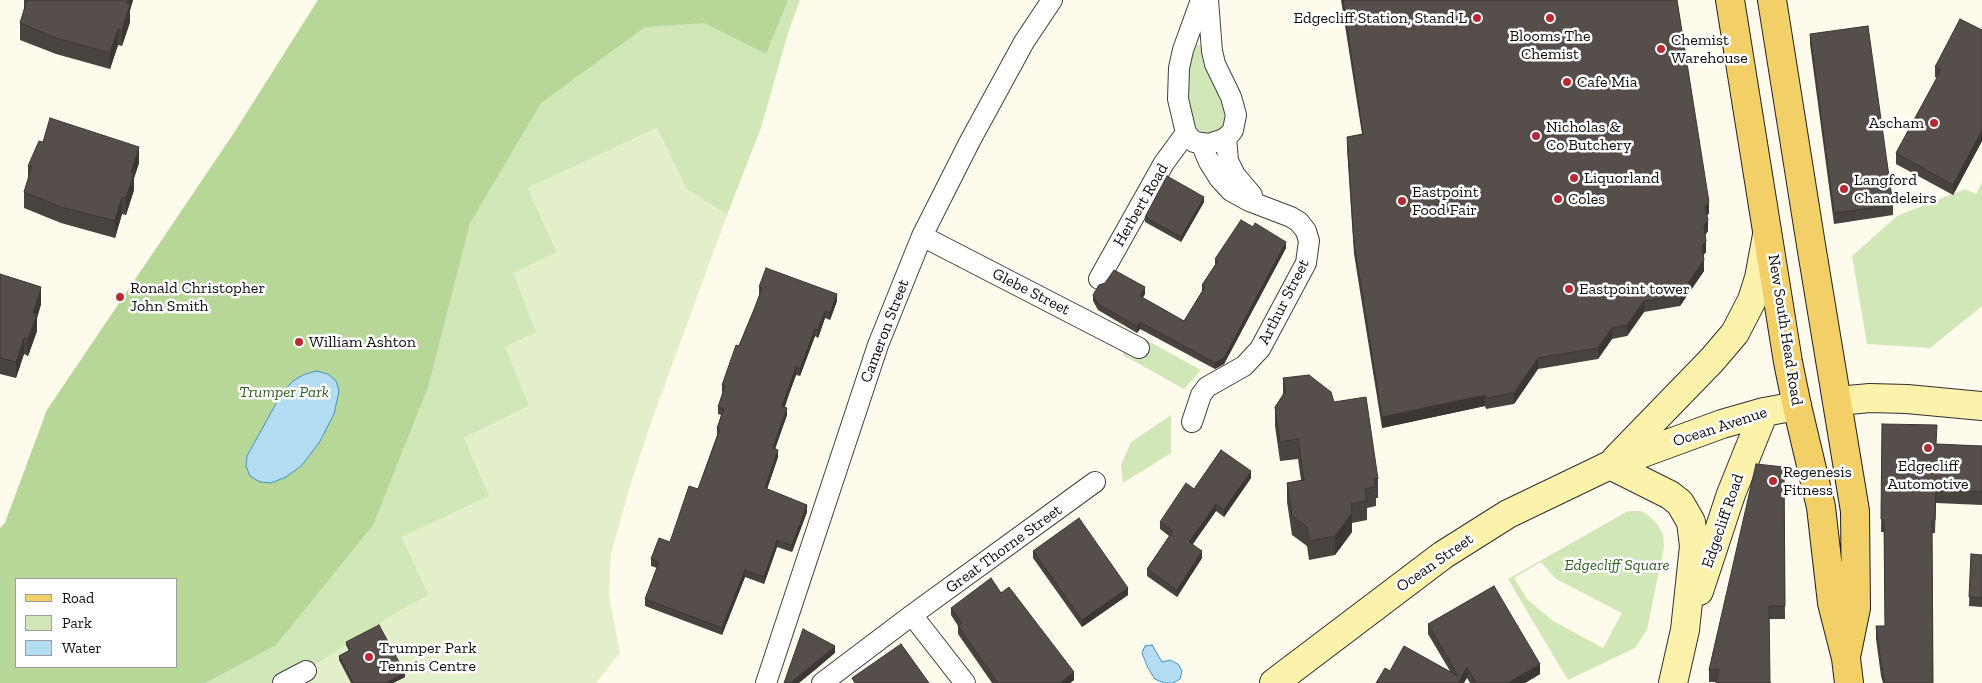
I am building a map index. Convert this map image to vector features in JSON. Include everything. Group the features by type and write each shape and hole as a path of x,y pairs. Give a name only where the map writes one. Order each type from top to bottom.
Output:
{"main road":[{"name":"New South Head Road","path":"1730,0 1788,362 1796,406 1821,507 1832,603 1847,671"},
{"name":"New South Head Road","path":"1772,0 1855,511 1856,608 1847,671"},
{"path":"1610,465 1735,334 1752,300 1759,278 1768,230"},
{"name":"Ocean Avenue","path":"1610,465 1707,429 1764,412 1796,406 1870,398 1907,398 1982,406"},
{"name":"Edgecliff Road","path":"1685,630 1712,556 1731,494 1764,412"},
{"name":"Edgecliff Road","path":"1610,465 1670,495 1680,503 1687,512 1691,522 1694,546 1685,630 1673,683"},
{"name":"Ocean Street","path":"1274,683 1443,555 1508,514 1610,465"}],"street":[{"name":"Cameron Street","path":"766,683 878,345 922,236 974,133 1024,42 1052,0"},
{"name":"Arthur Street","path":"1192,422 1201,395 1207,387 1244,366 1260,348 1306,263 1309,241 1306,231 1299,222 1231,191 1219,178 1193,138 1178,99 1179,68 1183,50 1201,0"},
{"path":"1193,138 1217,142 1226,138 1233,130 1236,115 1232,97 1215,64 1212,51 1208,0"},
{"name":"Herbert Road","path":"1099,279 1164,163 1193,138"},
{"name":"Arthur Street","path":"1226,138 1228,161 1235,175 1244,188 1265,207"},
{"name":"Glebe Street","path":"922,236 1139,348"},
{"name":"Great Thorne Street","path":"822,683 1095,482"},
{"path":"912,615 965,683"},
{"path":"283,683 306,671"}],"green space":[{"name":"Trumper Park","path":"318,0 800,0 788,33 761,128 727,215 686,189 657,128 528,188 557,252 537,332 529,406 464,438 490,496 402,537 429,595 401,610 306,671 283,683 0,683 0,528 5,523 47,410 234,133"},
{"name":"Trumper Park","path":"318,0 788,0 766,54 704,23 645,27 541,103 470,223 428,387 373,525 276,645 205,683 0,683 0,528 5,523 47,410 234,133"},
{"path":"1195,43 1212,51 1234,124 1201,143 1178,99"},
{"path":"657,128 686,189 727,215 653,417 630,486 611,554 609,596 620,653 596,683 283,683 306,671 401,610 429,595 402,537 489,496 464,438 529,406 505,347 536,332 513,273 557,252 528,188"},
{"path":"1982,182 1982,306 1930,348 1867,344 1852,256 1897,216 1965,189 1976,194"},
{"path":"1135,334 1201,370 1184,389 1123,355"},
{"path":"1171,415 1171,453 1123,483 1121,465 1131,442"},
{"name":"Edgecliff Square","path":"1628,511 1641,511 1648,515 1658,525 1663,535 1664,547 1647,630 1635,648 1568,680 1508,579","holes":["1541,562 1556,579 1622,613 1603,648 1553,621 1527,599 1514,578"]}],"water":[{"path":"316,371 328,374 336,381 339,391 334,414 319,443 301,466 286,477 271,483 260,482 250,476 246,466 247,456 282,393 293,381 303,375"},
{"path":"1152,645 1162,662 1170,660 1178,664 1182,671 1180,679 1173,683 1164,683 1155,679 1142,653 1145,646"}],"building":[{"path":"27,0 128,0 127,3 130,5 122,30 118,29 110,53 56,38 20,23"},
{"name":"Eastpoint Food Fair","path":"1343,0 1677,0 1709,202 1705,207 1708,220 1704,226 1706,241 1702,246 1704,260 1680,295 1644,301 1627,325 1612,328 1598,348 1538,358 1514,393 1486,398 1485,395 1382,417 1354,243 1347,137 1363,134"},
{"path":"1960,19 1982,30 1982,130 1953,185 1896,153 1941,70 1935,67"},
{"path":"1868,26 1893,205 1834,213 1810,34"},
{"path":"50,118 139,147 131,172 134,174 126,198 122,197 115,221 61,207 24,192 32,166 28,166 39,141 43,142"},
{"path":"1167,176 1204,197 1181,237 1145,217"},
{"path":"1241,220 1253,227 1255,223 1286,242 1224,358 1215,363 1140,322 1137,326 1098,304 1093,295 1099,285 1105,283 1114,270 1145,287 1140,296 1184,321 1205,287 1202,285 1218,261 1215,259"},
{"path":"766,268 837,294 830,313 825,311 818,330 815,329 800,369 796,367 782,406 787,408 773,448 778,450 765,488 807,505 792,545 777,540 764,577 745,570 722,628 645,599 659,562 651,559 659,538 670,542 689,486 698,489 720,429 717,428 724,409 718,407 725,386 722,385 736,345 739,346 755,307 762,288 759,287"},
{"path":"0,274 41,287 33,313 37,314 28,339 24,338 16,362 0,358"},
{"path":"1309,375 1331,392 1334,402 1366,397 1378,479 1374,479 1376,487 1365,489 1367,501 1351,504 1352,513 1335,536 1309,541 1307,527 1292,516 1287,483 1304,480 1298,439 1280,442 1275,407 1286,391 1283,378"},
{"path":"1882,424 1937,425 1936,444 1982,446 1982,492 1936,490 1935,520 1932,520 1933,683 1885,683 1881,663 1876,626 1885,626 1884,520 1881,519"},
{"path":"1221,450 1251,471 1224,510 1216,504 1189,542 1202,551 1177,590 1147,569 1173,531 1160,522 1186,483 1194,489"},
{"path":"1756,464 1784,467 1785,606 1769,606 1771,683 1716,683 1719,669 1709,670"},
{"path":"1079,518 1128,588 1082,620 1033,551"},
{"path":"1971,554 1982,555 1982,598 1969,597"},
{"path":"991,578 1001,593 1009,587 1074,672 1060,683 998,683 958,626 962,623 951,608"},
{"path":"1494,586 1540,664 1508,683 1476,683 1467,667 1458,683 1376,683 1385,668 1390,671 1404,646 1458,676 1428,624"},
{"name":"Trumper Park Tennis Centre","path":"379,625 405,673 386,683 353,683 339,656 350,650 346,642"},
{"path":"803,629 835,646 790,683 784,683"},
{"path":"901,644 929,683 855,683 852,678"}],"place":[{"name":"Edgecliff Station, Stand L","path":"1477,18"},
{"name":"Blooms The Chemist","path":"1550,18"},
{"name":"Chemist Warehouse","path":"1661,49"},
{"name":"Cafe Mia","path":"1567,82"},
{"name":"Ascham","path":"1934,123"},
{"name":"Nicholas & Co Butchery","path":"1536,136"},
{"name":"Liquorland","path":"1574,178"},
{"name":"Langford Chandeleirs","path":"1844,189"},
{"name":"Coles","path":"1558,199"},
{"name":"Eastpoint Food Fair","path":"1402,201"},
{"name":"Eastpoint tower","path":"1569,289"},
{"name":"Ronald Christopher John Smith","path":"120,297"},
{"name":"William Ashton","path":"299,342"},
{"name":"Edgecliff Automotive","path":"1928,448"},
{"name":"Regenesis Fitness","path":"1773,481"},
{"name":"Trumper Park Tennis Centre","path":"369,657"}]}
